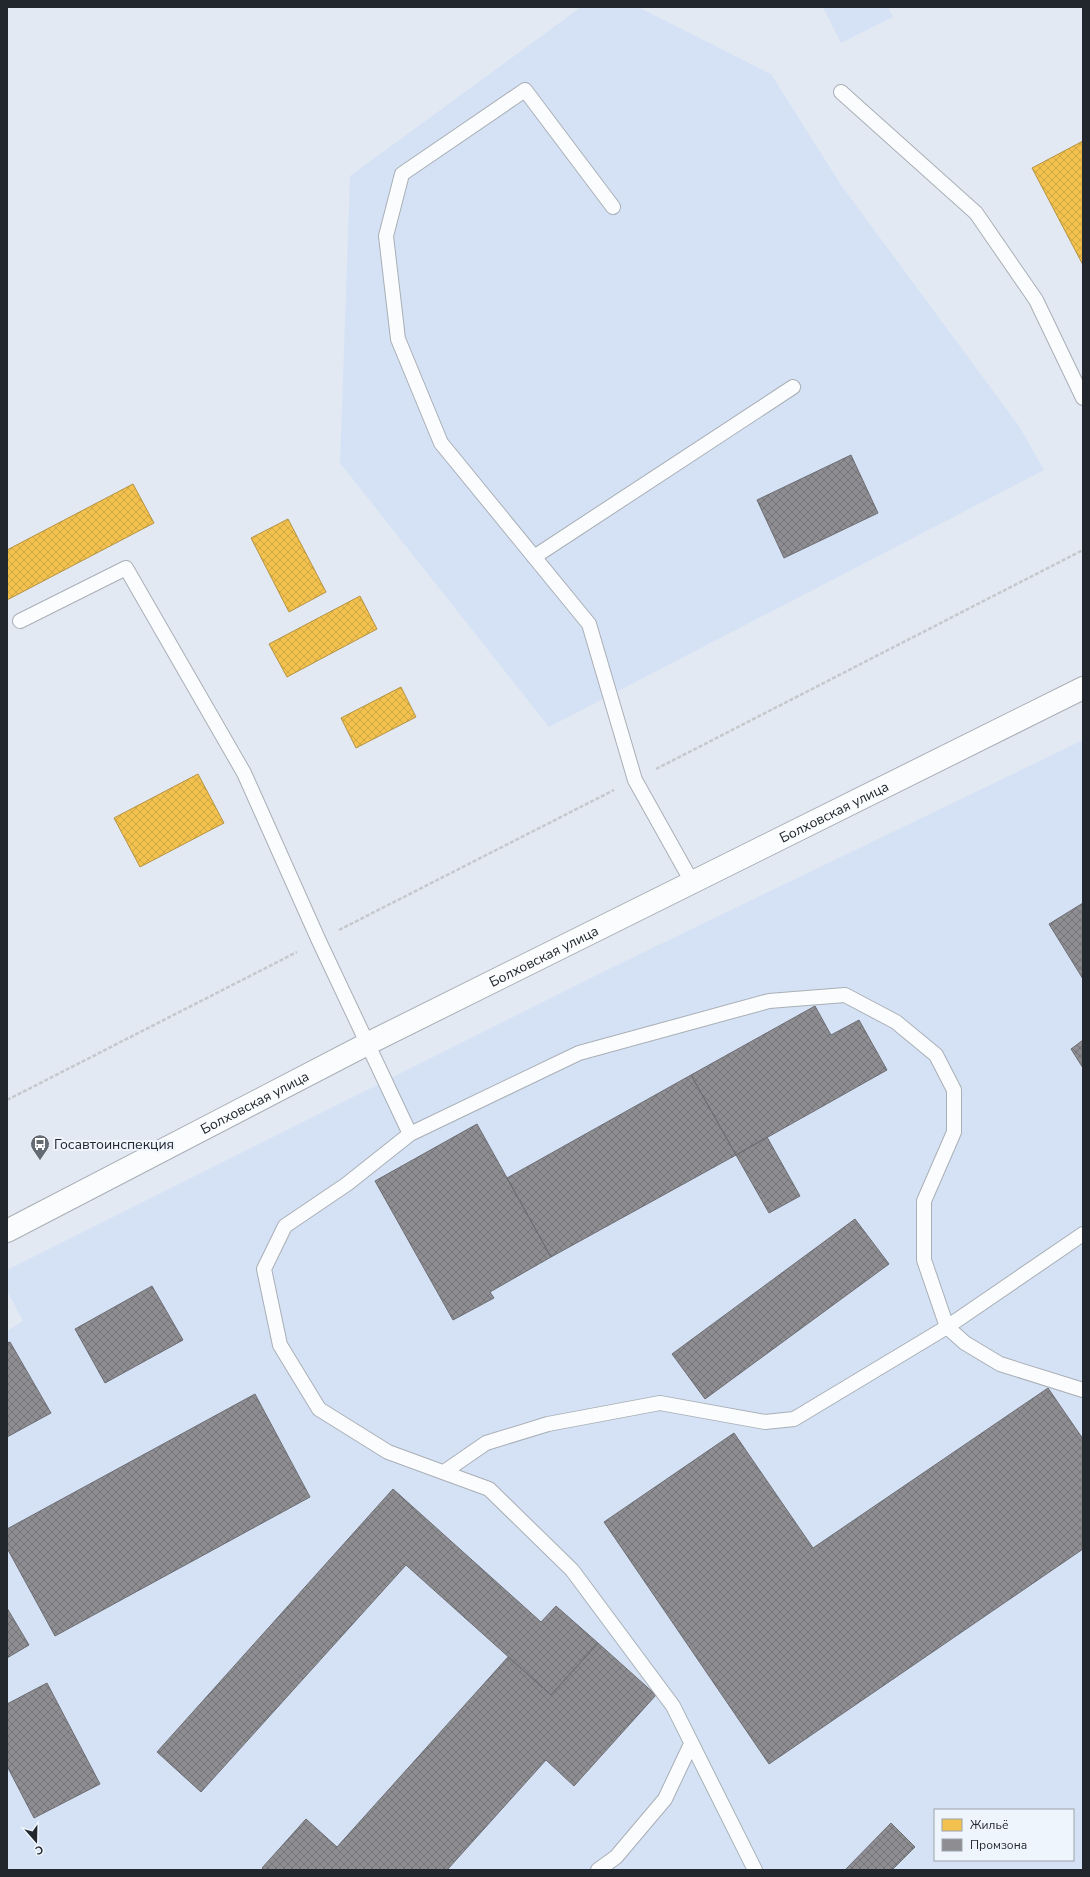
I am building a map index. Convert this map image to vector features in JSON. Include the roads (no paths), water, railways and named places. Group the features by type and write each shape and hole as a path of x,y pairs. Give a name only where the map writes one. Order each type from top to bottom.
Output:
{"main road":[{"name":"Болховская улица","path":"7,1231 368,1044 1083,688"}],"lane":[{"path":"613,207 525,90 402,174 386,236 398,339 441,443 588,624 635,780 692,882"},
{"path":"841,92 976,212 1036,300 1083,398"},
{"path":"534,557 793,387"},
{"path":"20,622 126,568 244,773 319,941 410,1134"},
{"path":"755,1870 673,1706 572,1570 489,1489 388,1452 319,1409 280,1345 264,1269 285,1226 347,1184 410,1134 579,1053 768,1001 846,995 896,1022 936,1055 954,1090 954,1132 924,1201 924,1260 947,1327 965,1343 1000,1364 1083,1390"},
{"path":"444,1472 486,1443 548,1424 660,1403 765,1422 794,1419 947,1327 1083,1234"},
{"path":"598,1870 616,1857 665,1800 691,1744"}],"place":[{"name":"Госавтоинспекция","path":"40,1161"}]}
